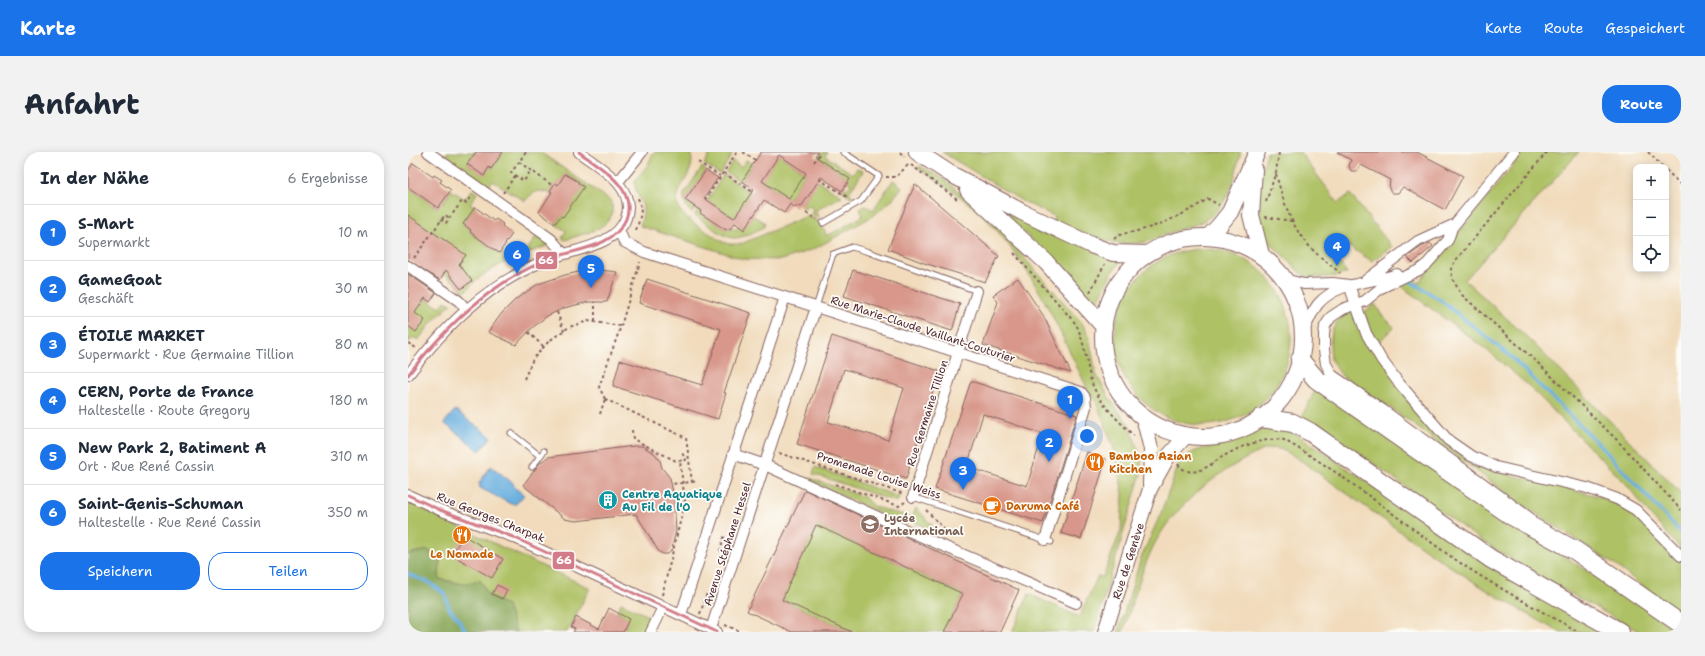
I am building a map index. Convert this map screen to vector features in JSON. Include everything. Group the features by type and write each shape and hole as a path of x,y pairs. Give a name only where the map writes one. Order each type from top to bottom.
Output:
{"highway":[{"path":"1300,360 1316,380 1512,516 1576,551 1681,624"},
{"path":"1261,418 1293,422 1310,432 1491,559 1620,632"}],"main road":[{"path":"1208,237 1230,212 1256,156"},
{"path":"1256,156 1253,215 1262,255"},
{"path":"913,158 949,173 1022,212 1091,245 1109,252 1120,254 1146,254"},
{"path":"949,173 1046,262 1104,327"},
{"path":"1208,237 1234,242 1262,255 1277,269 1284,279 1296,304 1302,335 1300,360 1296,373 1284,394 1270,411 1261,418 1244,428 1227,434 1212,436 1186,436 1163,429 1143,417 1125,399 1109,370 1104,351 1104,327 1108,304 1117,284 1130,268 1146,254 1177,240 1208,237"}],"street":[{"path":"428,152 551,238 563,253"},
{"path":"408,375 430,346 466,309 482,297 517,274 563,253 605,240 619,230 626,217 628,205 627,198 618,182 578,152"},
{"path":"618,182 642,152"},
{"path":"1284,279 1312,285 1333,283 1349,285 1387,278 1412,266 1424,259 1446,238 1453,225 1514,152"},
{"path":"1363,283 1418,241 1453,225"},
{"path":"1453,225 1448,240 1427,264 1419,270 1381,288 1365,301 1336,313 1328,321 1325,326 1324,335 1324,358 1326,364 1332,375 1383,410 1576,551"},
{"name":"Rue Marie-Claude Vaillant-Couturier","path":"619,230 624,242 644,252 1081,392 1085,397 1086,407 1048,541"},
{"path":"408,266 459,301 466,309"},
{"path":"1349,285 1366,333 1381,359 1398,382 1440,431 1460,449 1476,459 1496,467 1587,488 1617,499 1636,510 1681,556"},
{"path":"1302,335 1318,304 1332,294 1349,285"},
{"name":"Rue Germaine Tillion","path":"913,497 978,290"},
{"name":"Avenue Stéphane Hessel","path":"681,615 785,297"},
{"name":"Avenue Stéphane Hessel","path":"714,631 765,465 816,307"},
{"name":"Rue de Genève","path":"1143,417 1151,449 1150,489"},
{"name":"Rue de Genève","path":"1105,632 1150,489 1169,455 1186,436"},
{"path":"733,454 765,465 906,530 1076,603"},
{"name":"Rue Georges Charpak","path":"408,495 440,510 513,537 714,631"},
{"path":"651,632 663,607"}],"lane":[{"path":"823,223 861,201 879,176 843,152"},
{"path":"816,307 833,254 852,248 869,252 978,290"},
{"path":"511,433 540,456"},
{"path":"532,467 544,451"},
{"name":"Promenade Louise Weiss","path":"913,497 1048,541"}],"path":[{"path":"526,152 511,173 524,181 531,170"},
{"path":"705,200 737,152"},
{"path":"743,152 758,162"},
{"path":"814,162 821,152"},
{"path":"900,152 913,158 960,202"},
{"path":"1253,215 1261,212 1266,202 1276,172 1279,152"},
{"path":"1547,152 1455,261 1451,269 1454,285 1461,294 1540,365 1616,438 1681,510"},
{"path":"1648,152 1660,164"},
{"path":"879,176 896,177 913,158"},
{"path":"519,162 554,186"},
{"path":"698,162 721,177"},
{"path":"1276,172 1286,207 1292,220 1309,246 1344,277 1349,285"},
{"path":"724,173 754,192"},
{"path":"1669,173 1681,185"},
{"path":"498,201 515,176"},
{"path":"819,179 857,203"},
{"path":"441,219 446,223 462,200 466,203 477,187"},
{"path":"1068,314 1093,288 1116,236 1159,225 1190,210 1206,200 1213,201 1230,212"},
{"path":"636,230 640,216 641,204"},
{"path":"806,213 823,223"},
{"path":"408,266 441,219 445,215 450,218"},
{"path":"1253,215 1292,220"},
{"path":"1010,248 1068,314 1082,336 1090,378 1094,387 1116,418 1138,440"},
{"path":"644,252 621,326 599,387 605,399 686,438 692,482"},
{"path":"595,302 595,321"},
{"path":"557,312 564,331"},
{"path":"524,379 533,359 549,340 569,327 588,321 621,326"},
{"path":"528,332 544,347"},
{"path":"408,343 419,350"},
{"path":"600,414 605,399"},
{"path":"632,430 633,439 676,461 686,460 681,451"},
{"path":"1178,462 1179,466 1184,470 1195,472 1230,452 1254,443 1276,439 1284,440 1349,482 1465,565 1518,598 1579,632"},
{"name":"Promenade Louise Weiss","path":"770,450 913,497"},
{"path":"662,595 685,502 680,461"},
{"path":"672,484 698,481"},
{"path":"829,482 899,506 913,497 956,541"},
{"path":"720,552 725,534"}],"green space":[{"path":"447,152 476,152 467,164 484,175 489,167 492,169 503,152 540,152 611,201 612,210 610,218 598,228 590,232 565,240 562,238 566,231 555,224 584,187 578,183 578,181 565,174 558,185 555,184 550,190 552,192 551,194 543,191 536,192 525,201 493,181 488,187 446,159"},
{"path":"654,152 690,152 692,161 679,193 677,201 679,209 695,224 723,242 729,244 741,244 807,216 820,222 827,236 863,216 860,209 866,206 873,210 893,180 902,187 892,200 873,216 814,249 781,260 743,259 640,226 643,207 634,182 647,166"},
{"path":"711,152 727,152 732,155 720,174 704,164"},
{"path":"823,152 827,152 825,156 853,174 857,168 863,171 849,193 856,198 854,199 842,191 844,188 847,189 851,184 848,182 849,179 819,158"},
{"path":"942,152 1241,152 1229,193 1221,206 1210,217 1198,224 1174,231 1153,240 1134,244 1110,242 1098,239 1053,221 1054,216 1022,201"},
{"path":"1267,152 1300,152 1338,203 1350,194 1392,247 1372,261 1342,242 1332,252 1347,273 1336,276 1309,277 1300,273 1268,241 1257,226 1261,174"},
{"path":"1524,152 1579,152 1465,280 1529,339 1681,493 1681,549 1651,516 1627,485 1530,387 1487,350 1405,289 1398,282 1412,276 1418,283"},
{"path":"779,155 806,173 789,199 761,180"},
{"path":"746,160 753,164 742,181 727,173 726,171 733,161 741,167"},
{"path":"919,166 939,176 976,205 1008,238 1082,323 1089,337 1096,374 1111,401 1130,426 1141,459 1141,473 1094,632 1012,632 1029,594 1079,617 1098,576 1103,577 1121,530 1123,494 1113,446 1096,401 1090,394 1044,299 1016,255 1000,234 975,208 918,168"},
{"path":"702,167 706,170 685,200 696,208 692,213 685,205 684,194"},
{"path":"725,175 752,194 734,218 708,201"},
{"path":"818,181 842,196 815,211 819,218 811,214 813,209 808,205 805,209 801,207"},
{"path":"408,187 437,208 442,202 443,203 451,190 465,199 472,190 477,193 470,204 475,207 463,224 471,230 470,232 489,247 503,254 518,255 530,246 537,236 547,241 549,245 519,256 489,271 472,284 464,293 445,274 408,247"},
{"path":"986,197 1123,259 1112,272 1096,305 1044,251"},
{"path":"698,209 701,211 700,213 726,230 732,227 736,230 739,226 744,229 753,216 765,224 763,228 746,235 731,238 715,230 695,215"},
{"path":"1194,249 1212,249 1237,255 1252,263 1266,274 1277,288 1285,303 1290,320 1290,354 1285,371 1277,386 1266,400 1252,411 1229,422 1212,425 1194,425 1169,419 1154,411 1140,400 1129,386 1118,363 1115,346 1115,328 1121,303 1129,288 1140,274 1154,263 1177,252"},
{"path":"408,287 440,308 445,301 451,304 431,323 419,339 411,339 408,343"},
{"path":"1375,304 1381,314 1394,327 1377,344 1371,333 1364,312"},
{"path":"1355,312 1444,441 1473,463 1490,470 1602,497 1630,511 1681,562 1681,615 1615,565 1523,505 1391,408 1342,376 1331,360 1330,345 1332,331 1336,323 1344,315"},
{"path":"1316,389 1516,525 1652,613 1678,632 1640,632 1546,580 1482,541 1343,442 1302,416"},
{"path":"1275,425 1296,434 1518,584 1574,618 1603,632 1559,632 1491,593 1433,555 1303,462 1285,451 1277,448 1270,448 1256,453 1222,473 1208,483 1181,507 1160,535 1152,549 1136,590 1123,632 1118,632 1141,558 1161,513 1180,461 1186,456 1199,450 1234,442"},
{"path":"815,467 899,497 897,502 813,474"},
{"path":"810,478 864,497 873,506 909,516 906,525 809,480"},
{"path":"408,502 590,588 567,632 516,632 507,606 488,595 480,580 463,584 439,579 440,561 428,550 408,554"},
{"path":"916,508 938,532 911,521"},
{"path":"816,525 963,594 944,632 852,632 782,600"},
{"path":"428,550 440,561 439,579 463,584 480,580 488,595 507,606 516,632 408,632 408,554"},
{"path":"621,603 650,617 646,632 623,632 629,619 617,612"}],"water":[{"path":"455,410 491,437 480,451 444,423"},
{"path":"491,466 514,484 513,486 524,495 516,504 511,504 480,488 479,483"}],"building":[{"path":"476,152 503,152 491,169 489,167 484,176 467,164"},
{"path":"761,152 818,152 815,156 850,179 842,191 821,177 801,207 797,205 796,208 790,204 784,213 764,200 744,230 735,223 730,229 728,228 726,230 700,213 701,211 685,200 706,170 718,178 704,198 734,218 754,189 742,181","holes":["779,155 806,173 789,199 762,181"]},
{"path":"1337,152 1417,152 1463,176 1445,210 1403,187 1398,193 1392,193 1389,189 1390,180 1361,165 1357,171 1351,171 1349,166 1351,160"},
{"path":"413,163 433,177 434,175 442,180 440,182 451,190 438,208 408,187 408,171"},
{"path":"565,174 579,182 578,183 584,187 563,217 561,216 555,224 539,212 552,192 550,191 555,183 558,185"},
{"path":"915,184 999,256 985,282 924,263 888,249"},
{"path":"475,207 494,221 496,219 503,224 502,226 512,234 499,253 470,232 471,230 463,224"},
{"path":"408,215 466,255 459,264 472,281 461,289 446,270 440,280 408,260"},
{"path":"1430,243 1433,246 1413,263 1407,257 1421,247"},
{"path":"592,269 617,272 607,302 588,302 564,308 547,316 532,328 516,345 488,332 502,313 516,299 538,284 565,275"},
{"path":"853,270 960,304 952,331 844,296"},
{"path":"408,274 436,293 430,302 425,298 415,313 425,320 416,332 408,326"},
{"path":"1018,278 1043,315 1071,373 983,345 998,302 993,295"},
{"path":"647,279 751,313 724,393 726,393 718,419 613,386 620,360 702,385 721,329 639,303"},
{"path":"832,336 939,371 906,479 797,444","holes":["844,369 904,388 888,440 828,422"]},
{"path":"971,381 1077,415 1043,523 935,489","holes":["983,414 1043,434 1027,486 967,467"]},
{"name":"Centre Aquatique Au Fil de l'O","path":"642,446 654,453 660,460 662,468 670,478 674,497 676,531 671,551 668,554 659,552 636,514 576,521 565,519 523,485 540,463 548,457"},
{"path":"1087,452 1106,459 1081,539 1061,533"},
{"path":"805,490 1019,590 1000,632 944,632 963,594 816,525 782,600 852,632 792,632 747,611"},
{"path":"463,535 503,559 492,578 452,555"},
{"path":"497,585 507,590 502,599 492,594"},
{"path":"609,608 629,619 623,632 573,632 575,629 571,627 576,617 599,629"}],"waterway":[{"path":"1408,280 1439,299 1510,356 1599,444 1681,533"},
{"path":"408,574 428,582 445,594 449,608 457,617 466,632"}],"transit line":[{"name":"66","path":"408,375 437,340 486,295 523,271 554,257 601,243 620,229 626,219 628,208 627,198 622,188 606,172 579,152"},
{"name":"66","path":"408,495 440,510 513,537 717,632"}],"place":[{"name":"CERN, Porte de France","path":"1337,266"},
{"name":"Saint-Genis-Schuman","path":"517,274"},
{"name":"New Park 2, Batiment A","path":"591,288"},
{"name":"S-Mart","path":"1070,419"},
{"name":"GameGoat","path":"1049,462"},
{"name":"Bamboo Azian Kitchen","path":"1095,462"},
{"name":"ÉTOILE MARKET","path":"963,490"},
{"name":"Centre Aquatique Au Fil de l'O","path":"608,500"},
{"name":"Daruma Café","path":"992,506"},
{"name":"Lycée International","path":"870,524"},
{"name":"Le Nomade","path":"462,535"}]}
